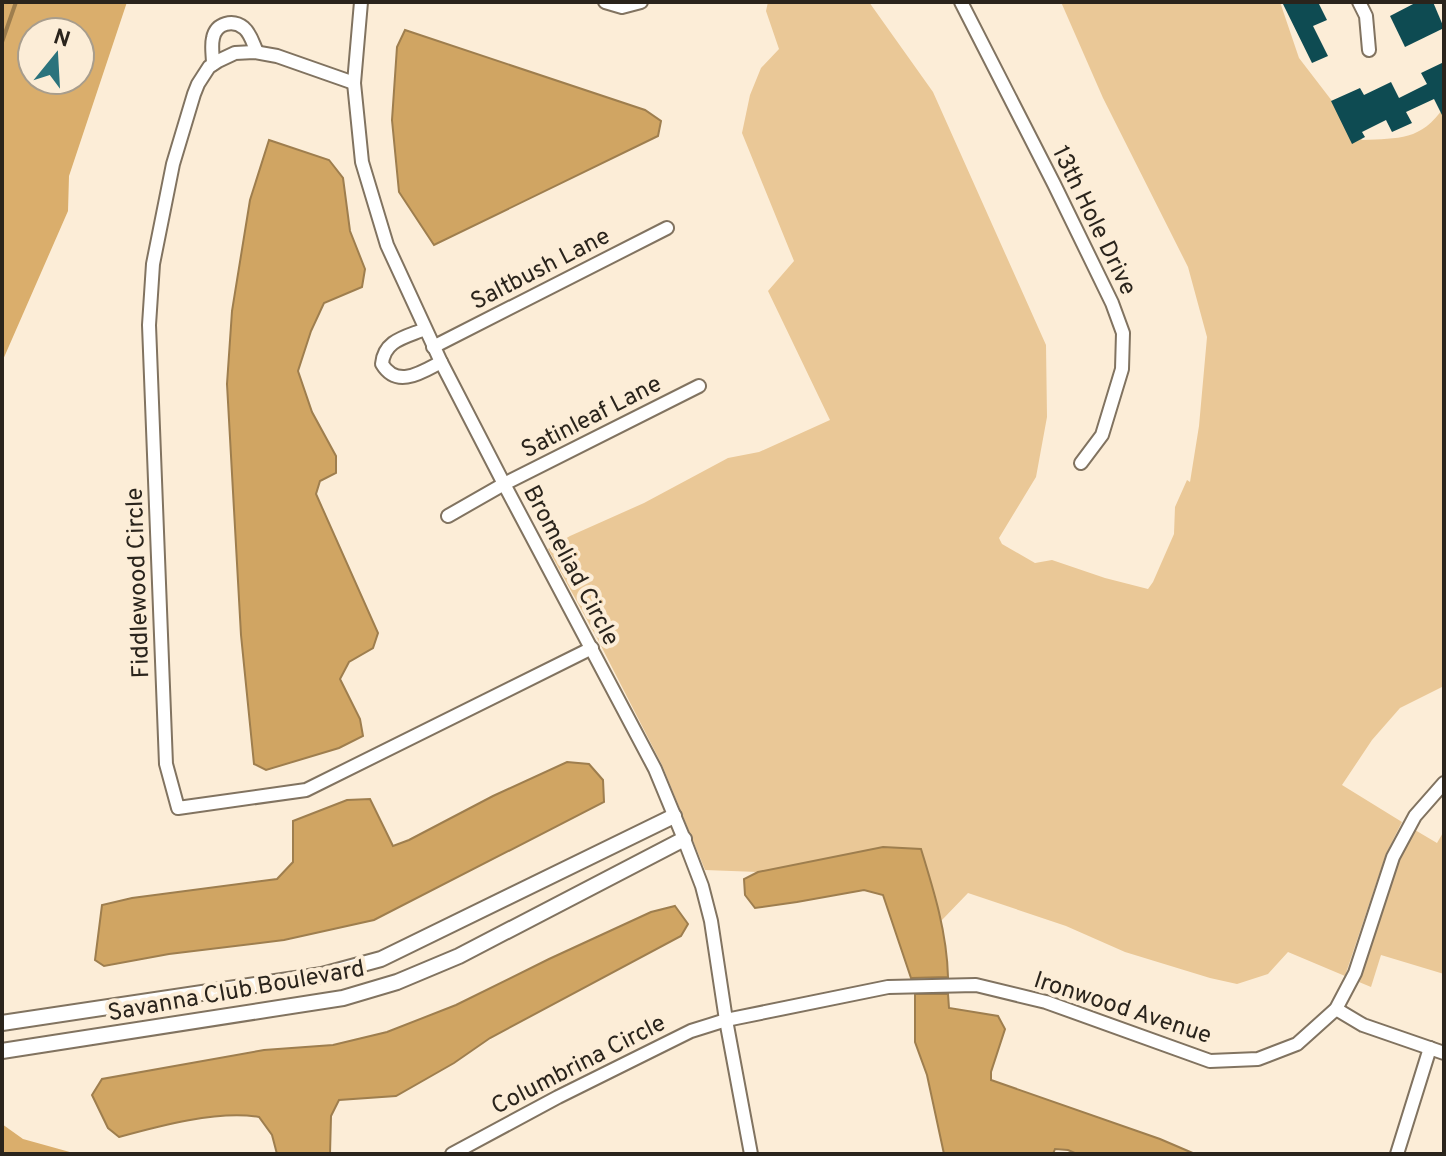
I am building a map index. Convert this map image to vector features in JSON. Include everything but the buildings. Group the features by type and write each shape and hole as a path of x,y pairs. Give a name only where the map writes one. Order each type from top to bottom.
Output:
{"street":[{"name":"Bromeliad Circle","path":"361,2 354,83 362,162 387,245 433,347 655,769 684,839 711,921 751,1154"},
{"path":"605,2 622,7 641,2"},
{"name":"13th Hole Drive","path":"961,2 1054,184 1112,303 1123,333 1122,369 1102,435 1081,463"},
{"path":"1359,2 1366,16 1369,50"},
{"path":"257,52 243,27 226,24 213,35 213,64 235,53 257,52 354,83"},
{"name":"Fiddlewood Circle","path":"213,64 194,94 173,164 153,264 149,325 166,764 178,808 306,790 592,648"},
{"name":"Saltbush Lane","path":"433,347 667,228"},
{"path":"425,329 386,349 382,364 394,375 411,377 441,362"},
{"name":"Satinleaf Lane","path":"448,516 504,484 699,386"},
{"name":"Ironwood Avenue","path":"726,1020 888,987 976,985 1046,1002 1210,1061 1258,1059 1297,1044 1336,1009 1355,973 1393,857 1415,816 1444,783"},
{"name":"Savanna Club Boulevard","path":"2,1023 322,975 381,959 674,816"},
{"name":"Savanna Club Boulevard","path":"2,1051 343,998 397,982 459,956 684,839"},
{"path":"1336,1009 1363,1025 1444,1053"},
{"name":"Columbrina Circle","path":"452,1154 691,1031 726,1020"},
{"path":"1397,1154 1430,1048"}],"shaded area":[{"path":"2,2 127,2 96,95 96,16 16,16 16,96 96,96 69,176 68,211 2,362"},
{"path":"768,2 869,2 933,92 1046,345 1047,417 1036,477 999,538 1002,544 1035,563 1052,560 1148,589 1174,534 1175,507 1187,480 1190,482 1199,426 1207,337 1188,267 1103,98 1061,2 1280,2 1299,58 1362,140 1398,138 1418,132 1444,107 1444,686 1400,708 1372,740 1342,785 1402,822 1386,854 1345,976 1288,952 1268,974 1237,984 1125,952 1066,926 968,893 941,921 920,849 882,847 758,872 705,870 662,765 548,549 728,458 759,452 830,420 768,291 794,261 742,133 750,95 761,68 779,49 766,11"},
{"path":"405,30 645,110 661,121 658,136 434,245 399,192 392,120 397,47"},
{"path":"269,140 329,160 343,178 350,231 365,269 362,287 324,303 298,371 312,412 336,456 336,473 320,481 316,494 378,633 373,648 349,662 340,679 360,719 363,736 339,748 266,770 254,764 241,635 227,384 232,311 250,200"},
{"path":"567,762 589,764 603,780 604,802 374,920 284,940 169,954 104,966 95,960 102,905 132,898 277,879 293,862 293,821 347,800 370,799 393,846"},
{"path":"1415,830 1437,843 1444,831 1444,974 1381,955 1371,987 1359,982 1399,860"},
{"path":"883,847 921,849 942,928 948,977 911,978 883,895 864,890 755,908 745,895 744,879 758,872"},
{"path":"675,906 688,924 681,936 490,1038 396,1096 339,1100 331,1116 330,1154 277,1154 272,1135 259,1117 243,1115 189,1120 119,1137 108,1128 92,1095 102,1079 264,1050 333,1045 387,1032 456,1005 651,912"},
{"path":"915,994 948,994 949,1008 998,1016 1005,1029 991,1080 1195,1154 1077,1154 1055,1149 1053,1154 944,1154 927,1075 915,1042"},
{"path":"2,1124 23,1139 77,1154 2,1154"}],"waterway":[{"path":"2,42 16,2"}]}
